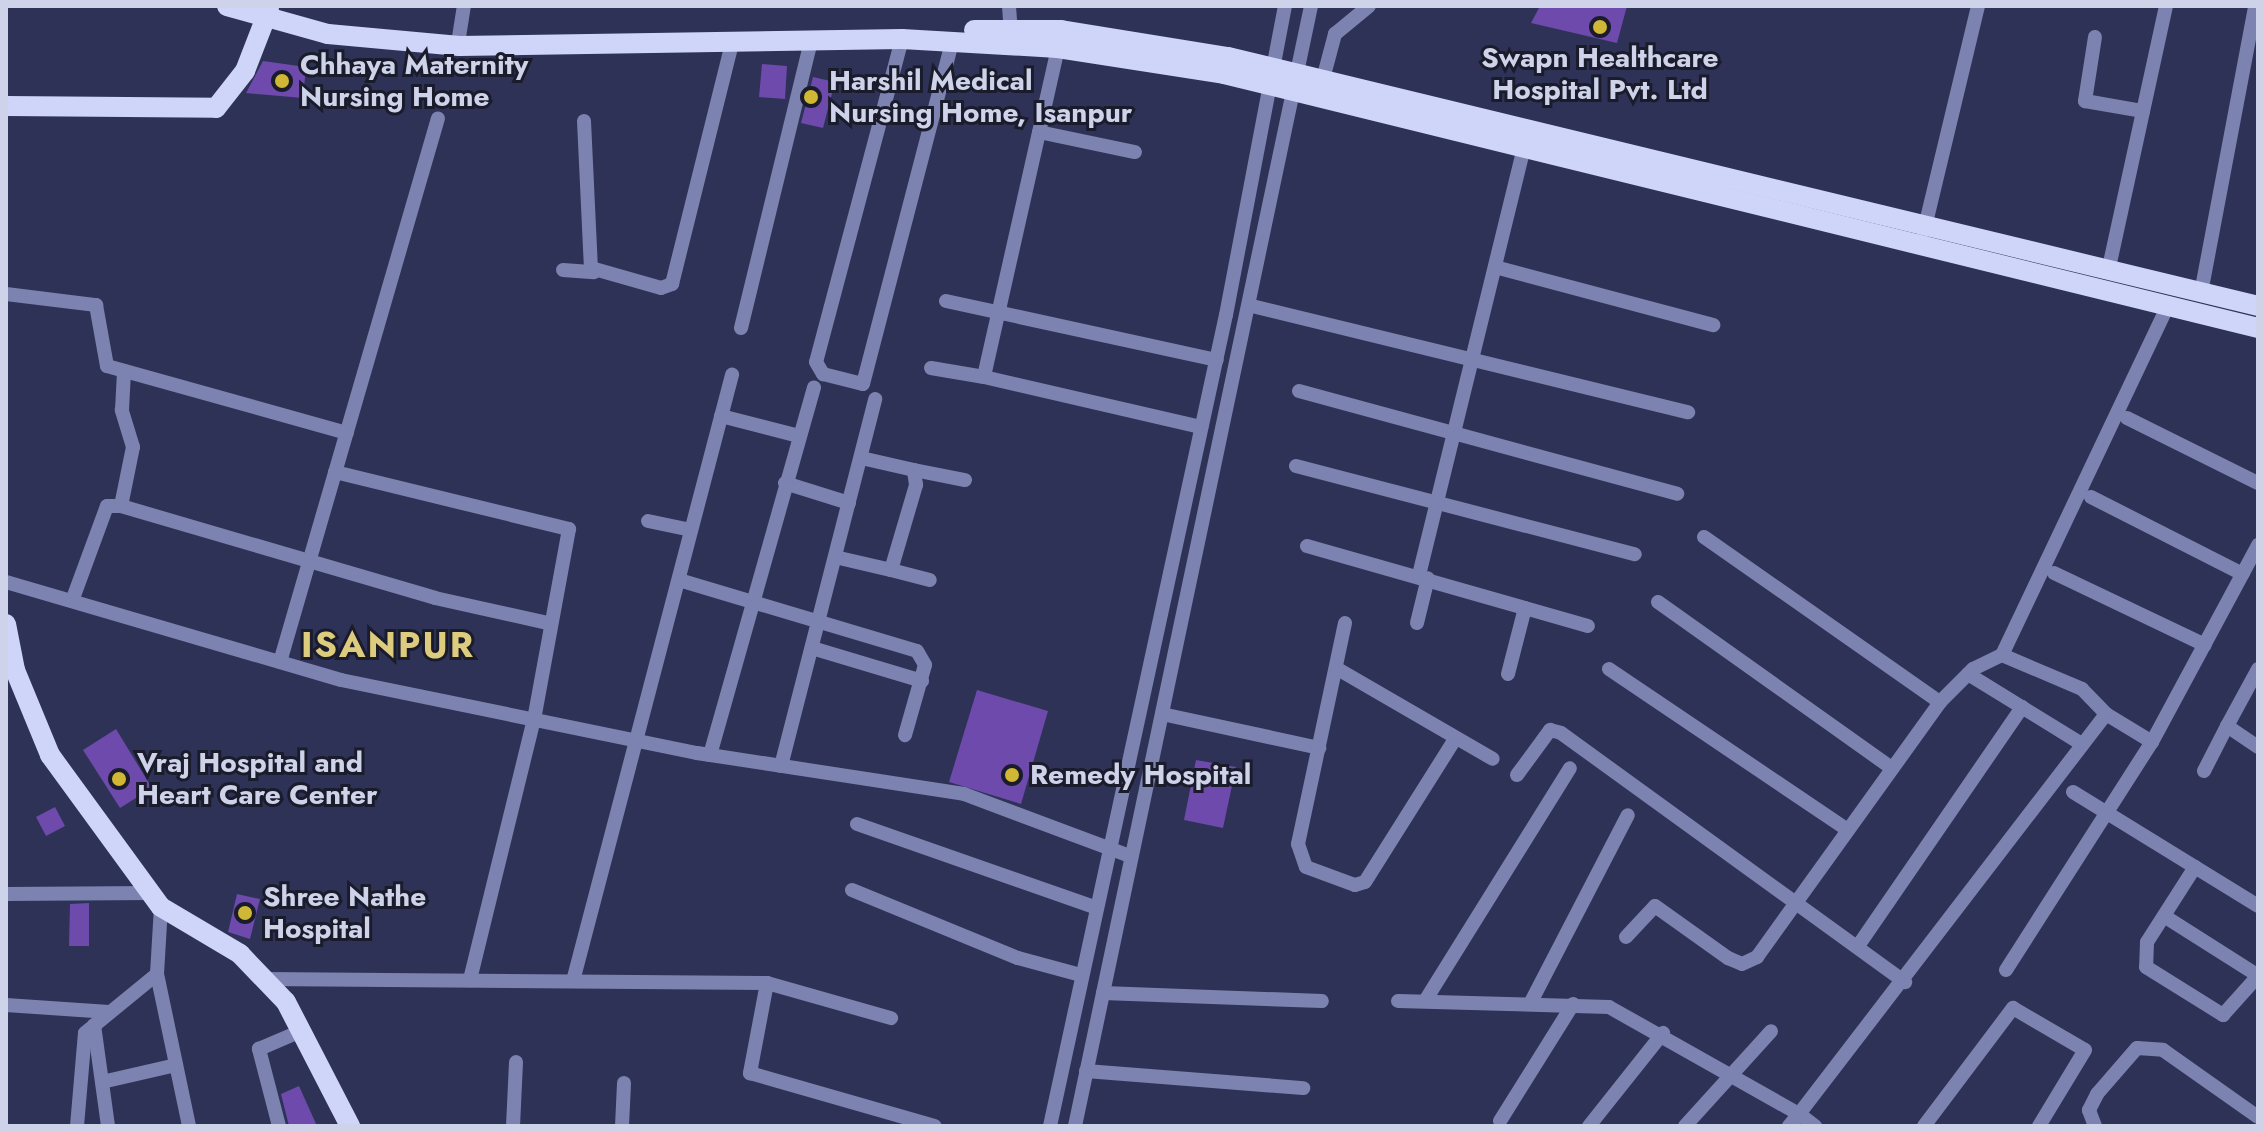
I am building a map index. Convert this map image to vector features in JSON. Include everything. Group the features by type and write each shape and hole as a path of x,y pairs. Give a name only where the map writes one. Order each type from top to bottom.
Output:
{"main road":[{"path":"227,6 267,9 330,25 459,37 1011,38 1058,48 1272,76"},
{"path":"267,9 328,34 459,46 810,44 902,39 952,42 1011,38 1061,30 1293,81 1924,236 2168,306 2258,328"},
{"path":"6,106 216,108 245,71 267,9"},
{"path":"1293,81 1323,79 1526,137"},
{"path":"1924,236 2108,272 2258,306"},
{"path":"6,624 15,670 50,755 156,900 240,954 264,979 301,1031 350,1126"}],"street":[{"path":"459,37 464,6"},
{"path":"1009,6 1011,38"},
{"path":"1050,1126 1107,851 1217,360 1285,6"},
{"path":"1075,1126 1130,856 1252,306 1293,81 1311,6"},
{"path":"1323,79 1335,34 1369,6"},
{"path":"1924,236 1978,6"},
{"path":"2108,272 2166,6"},
{"path":"2201,293 2255,6"},
{"path":"2095,37 2085,101 2143,111"},
{"path":"902,39 816,362 823,374 863,384 952,42"},
{"path":"563,270 594,272 661,288 678,278 732,44"},
{"path":"741,328 810,44"},
{"path":"984,377 1058,48"},
{"path":"280,662 438,118"},
{"path":"584,121 594,272"},
{"path":"1039,132 1135,152"},
{"path":"1417,623 1437,501 1526,137"},
{"path":"1495,267 1713,325"},
{"path":"6,294 96,305 107,366 347,433"},
{"path":"946,301 1217,360"},
{"path":"1252,306 1688,412"},
{"path":"1626,937 1655,906 1742,964 1757,957 1940,702 1968,674 2002,655 2168,306"},
{"path":"931,368 984,377 1201,427"},
{"path":"121,506 133,447 122,410 124,371"},
{"path":"573,981 732,375"},
{"path":"710,755 814,387"},
{"path":"1299,391 1677,494"},
{"path":"781,766 875,399"},
{"path":"721,416 799,436"},
{"path":"2127,418 2258,483"},
{"path":"861,458 965,480"},
{"path":"1296,466 1635,554"},
{"path":"891,570 914,470"},
{"path":"335,472 569,529 548,623 534,719 470,980"},
{"path":"785,483 849,503"},
{"path":"2091,497 2243,574"},
{"path":"72,601 107,506 121,506 309,561 548,623"},
{"path":"648,521 691,530"},
{"path":"1704,537 1940,702"},
{"path":"2006,970 2109,815 2258,545"},
{"path":"1307,546 1588,626"},
{"path":"835,557 930,580"},
{"path":"2054,573 2205,645"},
{"path":"679,580 917,651 925,665 905,735"},
{"path":"6,582 280,662 534,719 710,755 964,794 1107,851 1130,856"},
{"path":"1658,602 1892,768"},
{"path":"1508,674 1525,608"},
{"path":"1345,623 1298,857 1355,885 1376,869 1455,739"},
{"path":"812,648 922,681"},
{"path":"2002,655 2082,689 2106,714 2152,742"},
{"path":"1336,668 1493,759"},
{"path":"1609,669 1848,830"},
{"path":"2204,771 2258,669"},
{"path":"1968,674 2080,743"},
{"path":"1858,946 2022,707"},
{"path":"1162,714 1319,748"},
{"path":"1794,1120 1905,982 2080,743 2106,714"},
{"path":"2227,726 2258,747"},
{"path":"1517,775 1550,730 1561,733 1797,900 1905,982"},
{"path":"1425,1001 1570,768"},
{"path":"2073,792 2258,906"},
{"path":"1532,1000 1628,815"},
{"path":"857,824 1097,908"},
{"path":"2164,916 2257,976 2231,1011 2210,1010 2146,967 2147,942 2195,867"},
{"path":"852,890 1018,958 1081,975"},
{"path":"6,894 156,900 157,974 189,1126"},
{"path":"77,1126 85,1033 157,974"},
{"path":"264,979 767,983 891,1018"},
{"path":"767,983 750,1073 935,1126"},
{"path":"1103,993 1322,1001"},
{"path":"1398,1001 1532,1000 1609,1007 1663,1033 1731,1074 1794,1120 1815,1126"},
{"path":"1500,1121 1573,1004"},
{"path":"6,1005 109,1012"},
{"path":"1924,1126 2013,1008 2085,1050 2039,1126"},
{"path":"94,1025 108,1126"},
{"path":"279,1126 259,1049 301,1031"},
{"path":"1685,1126 1771,1031"},
{"path":"1589,1126 1663,1033"},
{"path":"2095,1126 2089,1110 2097,1094 2137,1048 2163,1050 2258,1117"},
{"path":"513,1126 516,1062"},
{"path":"102,1082 176,1065"},
{"path":"1086,1071 1303,1088"},
{"path":"622,1126 624,1083"}],"building":[{"path":"1540,6 1627,6 1617,43 1531,23"},
{"path":"263,61 306,67 303,98 246,93"},
{"path":"762,64 787,66 785,99 759,97"},
{"path":"813,77 835,82 823,128 801,123"},
{"path":"977,690 1048,711 1021,804 949,782"},
{"path":"116,729 152,788 120,808 83,750"},
{"path":"1196,760 1236,767 1223,828 1184,820"},
{"path":"55,807 65,826 46,836 36,817"},
{"path":"237,894 260,899 250,939 228,932"},
{"path":"89,903 89,946 69,946 70,904"},
{"path":"299,1086 317,1126 289,1126 281,1094"}],"place":[{"name":"Swapn Healthcare Hospital Pvt. Ltd","path":"1600,27"},
{"name":"Chhaya Maternity Nursing Home","path":"282,81"},
{"name":"Harshil Medical Nursing Home, Isanpur","path":"811,97"},
{"name":"Remedy Hospital","path":"1012,775"},
{"name":"Vraj Hospital and Heart Care Center","path":"119,779"},
{"name":"Shree Nathe Hospital","path":"245,913"}],"district":[{"name":"ISANPUR","path":"388,645"}]}
